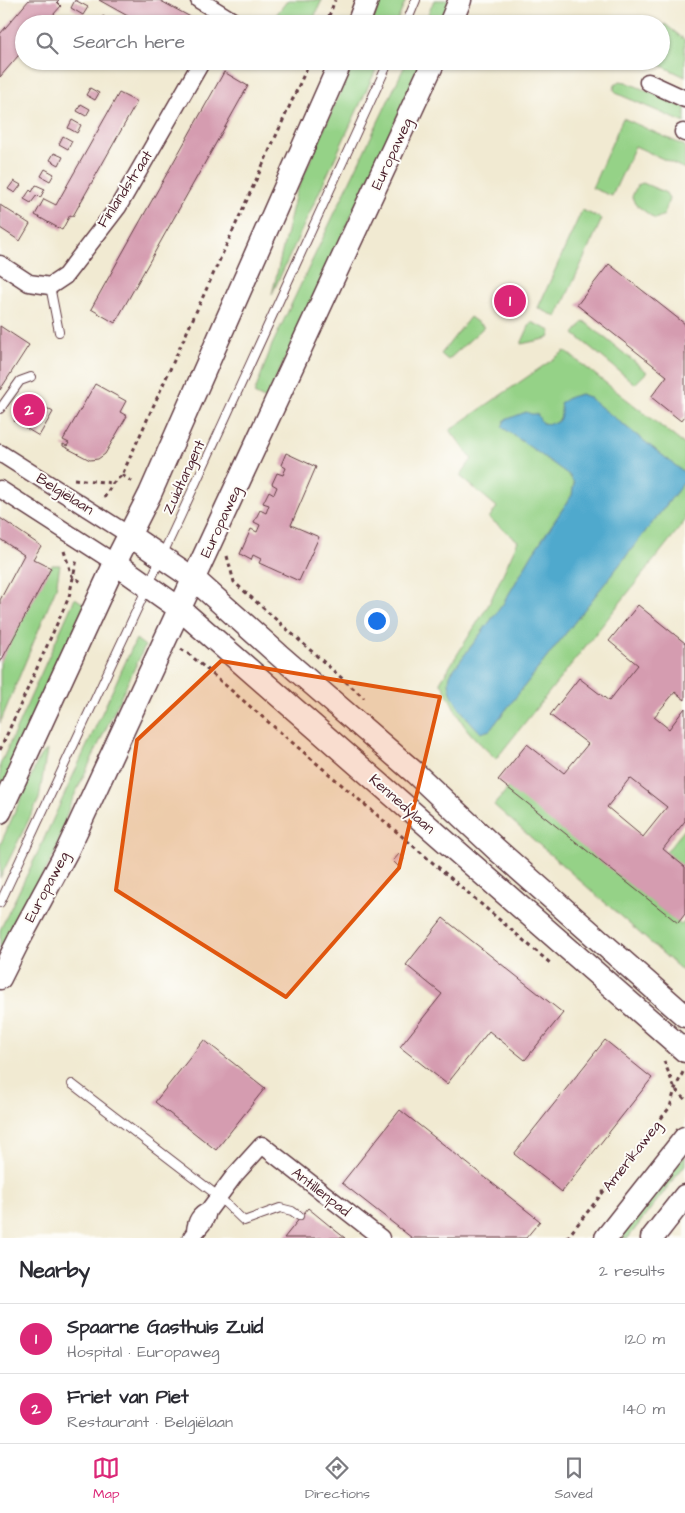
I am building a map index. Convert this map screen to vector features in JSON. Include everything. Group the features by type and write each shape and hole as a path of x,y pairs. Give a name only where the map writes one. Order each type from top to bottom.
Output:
{"main road":[{"path":"361,15 367,0"},
{"path":"454,15 460,0"},
{"path":"0,812 115,563 150,494 337,70"},
{"name":"Europaweg","path":"0,978 67,850 430,70"},
{"name":"Kennedylaan","path":"129,534 194,579 416,773 496,849 685,1016"},
{"name":"Kennedylaan","path":"115,563 180,608 685,1051"},
{"name":"Amerikaweg","path":"606,1238 685,1138"},
{"path":"652,1238 685,1196"}],"street":[{"path":"199,0 220,15"},
{"name":"Finlandstraat","path":"50,286 64,276 118,207 197,70"},
{"path":"648,82 685,99"},
{"path":"0,264 28,283 50,286"},
{"name":"Belgiëlaan","path":"0,454 129,534"},
{"name":"Belgiëlaan","path":"0,489 115,563"},
{"name":"Antillenpad","path":"218,1196 262,1145 381,1238"},
{"path":"193,1234 202,1226 208,1211 218,1196"}],"lane":[{"path":"410,15 416,0"},
{"name":"Zuidtangent","path":"0,903 147,585 162,557 385,70"},
{"path":"50,286 59,332"},
{"path":"0,409 20,381 31,377"},
{"path":"72,1084 218,1196 244,1221 280,1208 292,1211 299,1216"}],"path":[{"path":"329,15 335,0"},
{"path":"114,483 122,475 304,70"},
{"path":"0,750 69,597 72,576 101,594"},
{"path":"166,640 190,655 553,965"},
{"path":"664,1059 675,1089 685,1099"},
{"name":"Amerikaweg","path":"568,1238 670,1107 675,1089 685,1067"}],"highlighted area":[{"path":"221,661 440,697 399,868 286,997 116,890 137,740"}],"green space":[{"path":"288,0 322,0 315,15 276,15"},
{"path":"381,0 406,0 400,15 375,15"},
{"path":"434,0 451,0 444,15 428,15"},
{"path":"670,28 685,40 685,77 670,70"},
{"path":"350,70 376,70 272,294 296,193"},
{"path":"403,70 419,70 266,400 254,394 272,345"},
{"path":"620,81 685,107 685,123 618,94 614,90 615,85"},
{"path":"623,118 685,146 685,169 635,146 612,196 592,188"},
{"path":"643,183 666,193 669,199 664,215 655,219 635,204 632,197 637,185"},
{"path":"582,210 602,219 557,317 538,308"},
{"path":"470,317 484,327 448,360 441,354"},
{"path":"584,321 647,372 635,384 574,334"},
{"path":"531,322 551,331 549,338 521,344"},
{"path":"565,351 685,445 685,473 588,397 581,394 560,403 562,414 559,420 552,425 542,423 526,412 502,427 570,475 574,483 572,495 533,553 503,604 451,673 450,689 463,713 481,732 490,730 685,481 685,521 496,759 467,729 440,682 489,604 518,541 489,518 497,507 460,476 472,459 450,430"},
{"path":"52,565 60,565 56,588 0,723 0,661"},
{"path":"75,598 87,606 0,799 0,765"},
{"path":"136,639 145,646 69,807 57,849 0,955 0,930"},
{"path":"47,750 39,799 0,878 0,845 40,756"},
{"path":"509,787 681,925 685,921 685,973 494,805"},
{"path":"685,829 685,874 663,856"},
{"path":"685,1155 685,1165 628,1238 620,1238"}],"water":[{"path":"581,394 588,397 685,473 685,481 490,730 481,733 463,713 453,697 449,681 451,673 503,604 533,553 572,495 574,483 569,475 502,427 505,420 526,412 537,414 542,423 556,422 559,420 561,413 560,403 570,397"}],"building":[{"path":"29,0 59,0 57,2 61,6 53,15 16,15"},
{"path":"75,0 88,7 83,15 71,8"},
{"path":"99,0 159,0 187,15 126,15"},
{"path":"15,16 15,60 0,77 0,34"},
{"path":"224,72 248,86 115,323 91,309"},
{"path":"90,88 99,93 95,100 86,95"},
{"path":"119,93 137,102 73,216 70,215 62,230 35,215 44,199 56,205"},
{"path":"81,104 90,109 86,116 77,111"},
{"path":"72,120 81,125 77,133 68,128"},
{"path":"63,136 72,141 68,149 59,144"},
{"path":"54,153 63,157 59,165 50,160"},
{"path":"45,169 54,174 50,181 41,176"},
{"path":"14,181 21,185 15,193 8,189"},
{"path":"36,185 45,189 40,198 37,195 31,203 24,199 30,190 32,192"},
{"path":"0,205 30,224 20,241 0,228"},
{"path":"609,264 685,324 685,416 681,421 651,397 667,376 577,305"},
{"path":"0,326 29,345 0,390"},
{"path":"95,384 126,401 120,412 127,416 105,454 98,459 90,460 63,446 63,444 67,446 69,443 63,440"},
{"path":"29,397 53,412 39,436 14,421"},
{"path":"286,453 316,467 291,525 319,537 299,581 259,563 261,559 253,555 251,560 240,554 251,529 257,532 260,525 254,522 260,510 266,513 269,505 263,503 269,491 274,494 277,487 272,484 277,473 283,475 286,468 281,465"},
{"path":"0,518 41,546 33,559 51,568 0,663 0,600 24,555 0,539"},
{"path":"638,605 685,643 685,700 675,692 654,717 669,729 685,708 685,821 663,849 685,867 685,914 678,923 498,780 527,744 564,773 588,744 550,715 579,678 609,701 638,665 609,641","holes":["630,778 667,807 643,837 607,807"]},
{"path":"399,854 404,859 398,866 393,861"},
{"path":"443,918 563,1013 525,1060 489,1031 447,1084 400,1047 442,994 406,965"},
{"path":"204,1040 265,1088 216,1150 155,1102"},
{"path":"605,1040 652,1078 562,1192 514,1154"},
{"path":"400,1110 540,1221 526,1238 412,1238 342,1183"},
{"path":"308,1208 336,1231 345,1238 284,1238"}],"place":[{"name":"Spaarne Gasthuis Zuid","path":"510,301"},
{"name":"Friet van Piet","path":"29,410"}]}
